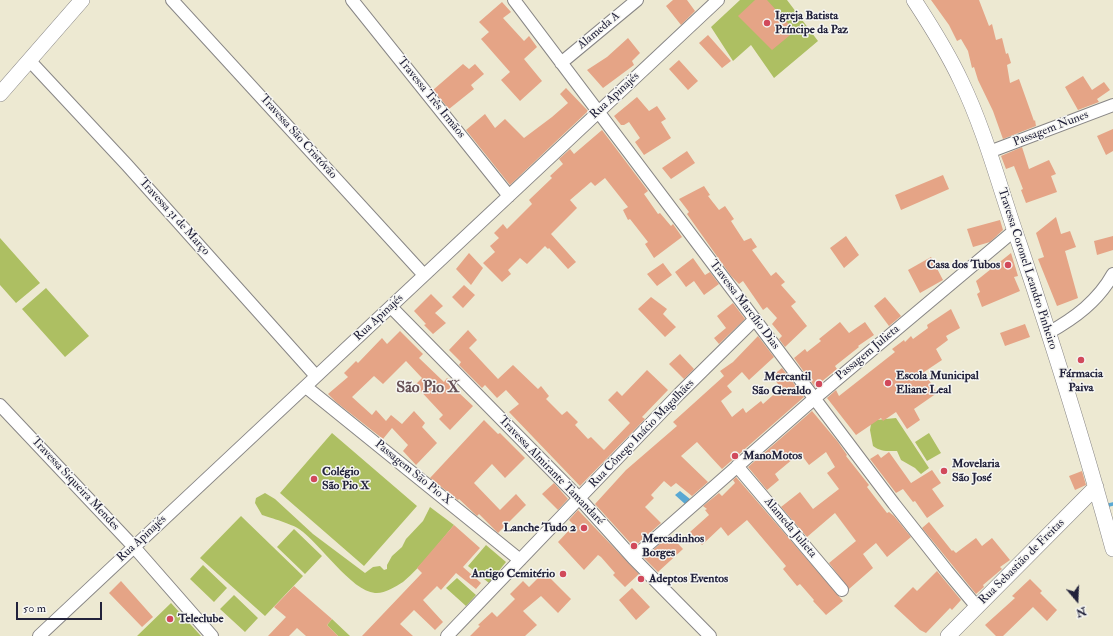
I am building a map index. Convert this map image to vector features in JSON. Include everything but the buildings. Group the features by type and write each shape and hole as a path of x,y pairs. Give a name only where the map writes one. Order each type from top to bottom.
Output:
{"street":[{"path":"0,94 82,0"},
{"name":"Travessa São Cristóvão","path":"172,0 424,275"},
{"name":"Travessa Três Irmãos","path":"352,0 509,196"},
{"name":"Travessa Marcílio Dias","path":"514,0 914,529 977,607"},
{"name":"Alameda A","path":"561,63 637,0"},
{"name":"Rua Apinajés","path":"39,636 718,0"},
{"name":"Travessa Coronel Leandro Pinheiro","path":"914,0 951,61 962,82 979,123 1048,333 1096,487 1113,549"},
{"name":"Travessa 31 de Março","path":"29,60 127,165 316,376"},
{"name":"Passagem Nunes","path":"989,152 1113,105"},
{"name":"Passagem Julieta","path":"634,558 815,398 1014,230"},
{"path":"1048,333 1082,312 1098,296 1113,274"},
{"name":"Travessa Almirante Tamandaré","path":"391,307 579,498 634,558 710,636"},
{"name":"Rua Cônego Inácio Magalhães","path":"447,636 679,394 755,319"},
{"name":"Passagem São Pio X","path":"306,387 520,560"},
{"name":"Travessa Siqueira Mendes","path":"0,405 134,547 212,636"},
{"name":"Alameda Julieta","path":"737,466 842,590"},
{"name":"Rua Sebastião de Freitas","path":"948,636 1096,487"}],"green space":[{"path":"740,0 787,0 818,41 774,78 751,45 733,61 711,27"},
{"path":"0,238 40,283 16,303 0,285"},
{"path":"46,288 89,336 65,357 22,309"},
{"path":"896,418 929,468 921,474 915,468 901,460 897,451 882,450 873,446 870,430 871,424 876,420"},
{"path":"332,433 417,506 364,566 280,493"},
{"path":"929,433 941,453 927,461 915,442"},
{"path":"265,493 275,499 313,534 365,573 373,567 380,566 384,570 387,569 387,565 392,556 402,547 406,539 423,521 430,507 454,525 410,576 393,588 375,593 366,590 346,576 299,529 287,523 262,515 255,503 256,498"},
{"path":"241,516 303,576 265,616 200,558"},
{"path":"294,529 322,556 305,574 277,547"},
{"path":"486,545 506,562 489,583 468,566"},
{"path":"203,565 227,588 214,602 190,579"},
{"path":"457,578 476,595 466,606 446,588"},
{"path":"234,595 258,618 245,632 220,609"},
{"name":"Teleclube","path":"171,603 201,636 137,636"},
{"path":"332,619 350,636 338,636 327,625"}],"water":[{"path":"680,491 690,499 685,504 675,495"}],"waterway":[{"path":"1105,506 1113,504"}],"place":[{"name":"Igreja Batista Príncipe da Paz","path":"767,23"},
{"name":"Casa dos Tubos","path":"1008,265"},
{"name":"Fármacia Paiva","path":"1081,360"},
{"name":"Escola Municipal Eliane Leal","path":"888,383"},
{"name":"Mercantil São Geraldo","path":"819,384"},
{"name":"ManoMotos","path":"735,456"},
{"name":"Movelaria São José","path":"944,471"},
{"name":"Colégio São Pio X","path":"314,479"},
{"name":"Lanche Tudo 2","path":"584,528"},
{"name":"Mercadinhos Borges","path":"634,546"},
{"name":"Antigo Cemitério","path":"563,574"},
{"name":"Adeptos Eventos","path":"641,579"},
{"name":"Teleclube","path":"170,619"}],"district":[{"name":"São Pio X","path":"428,389"}]}
